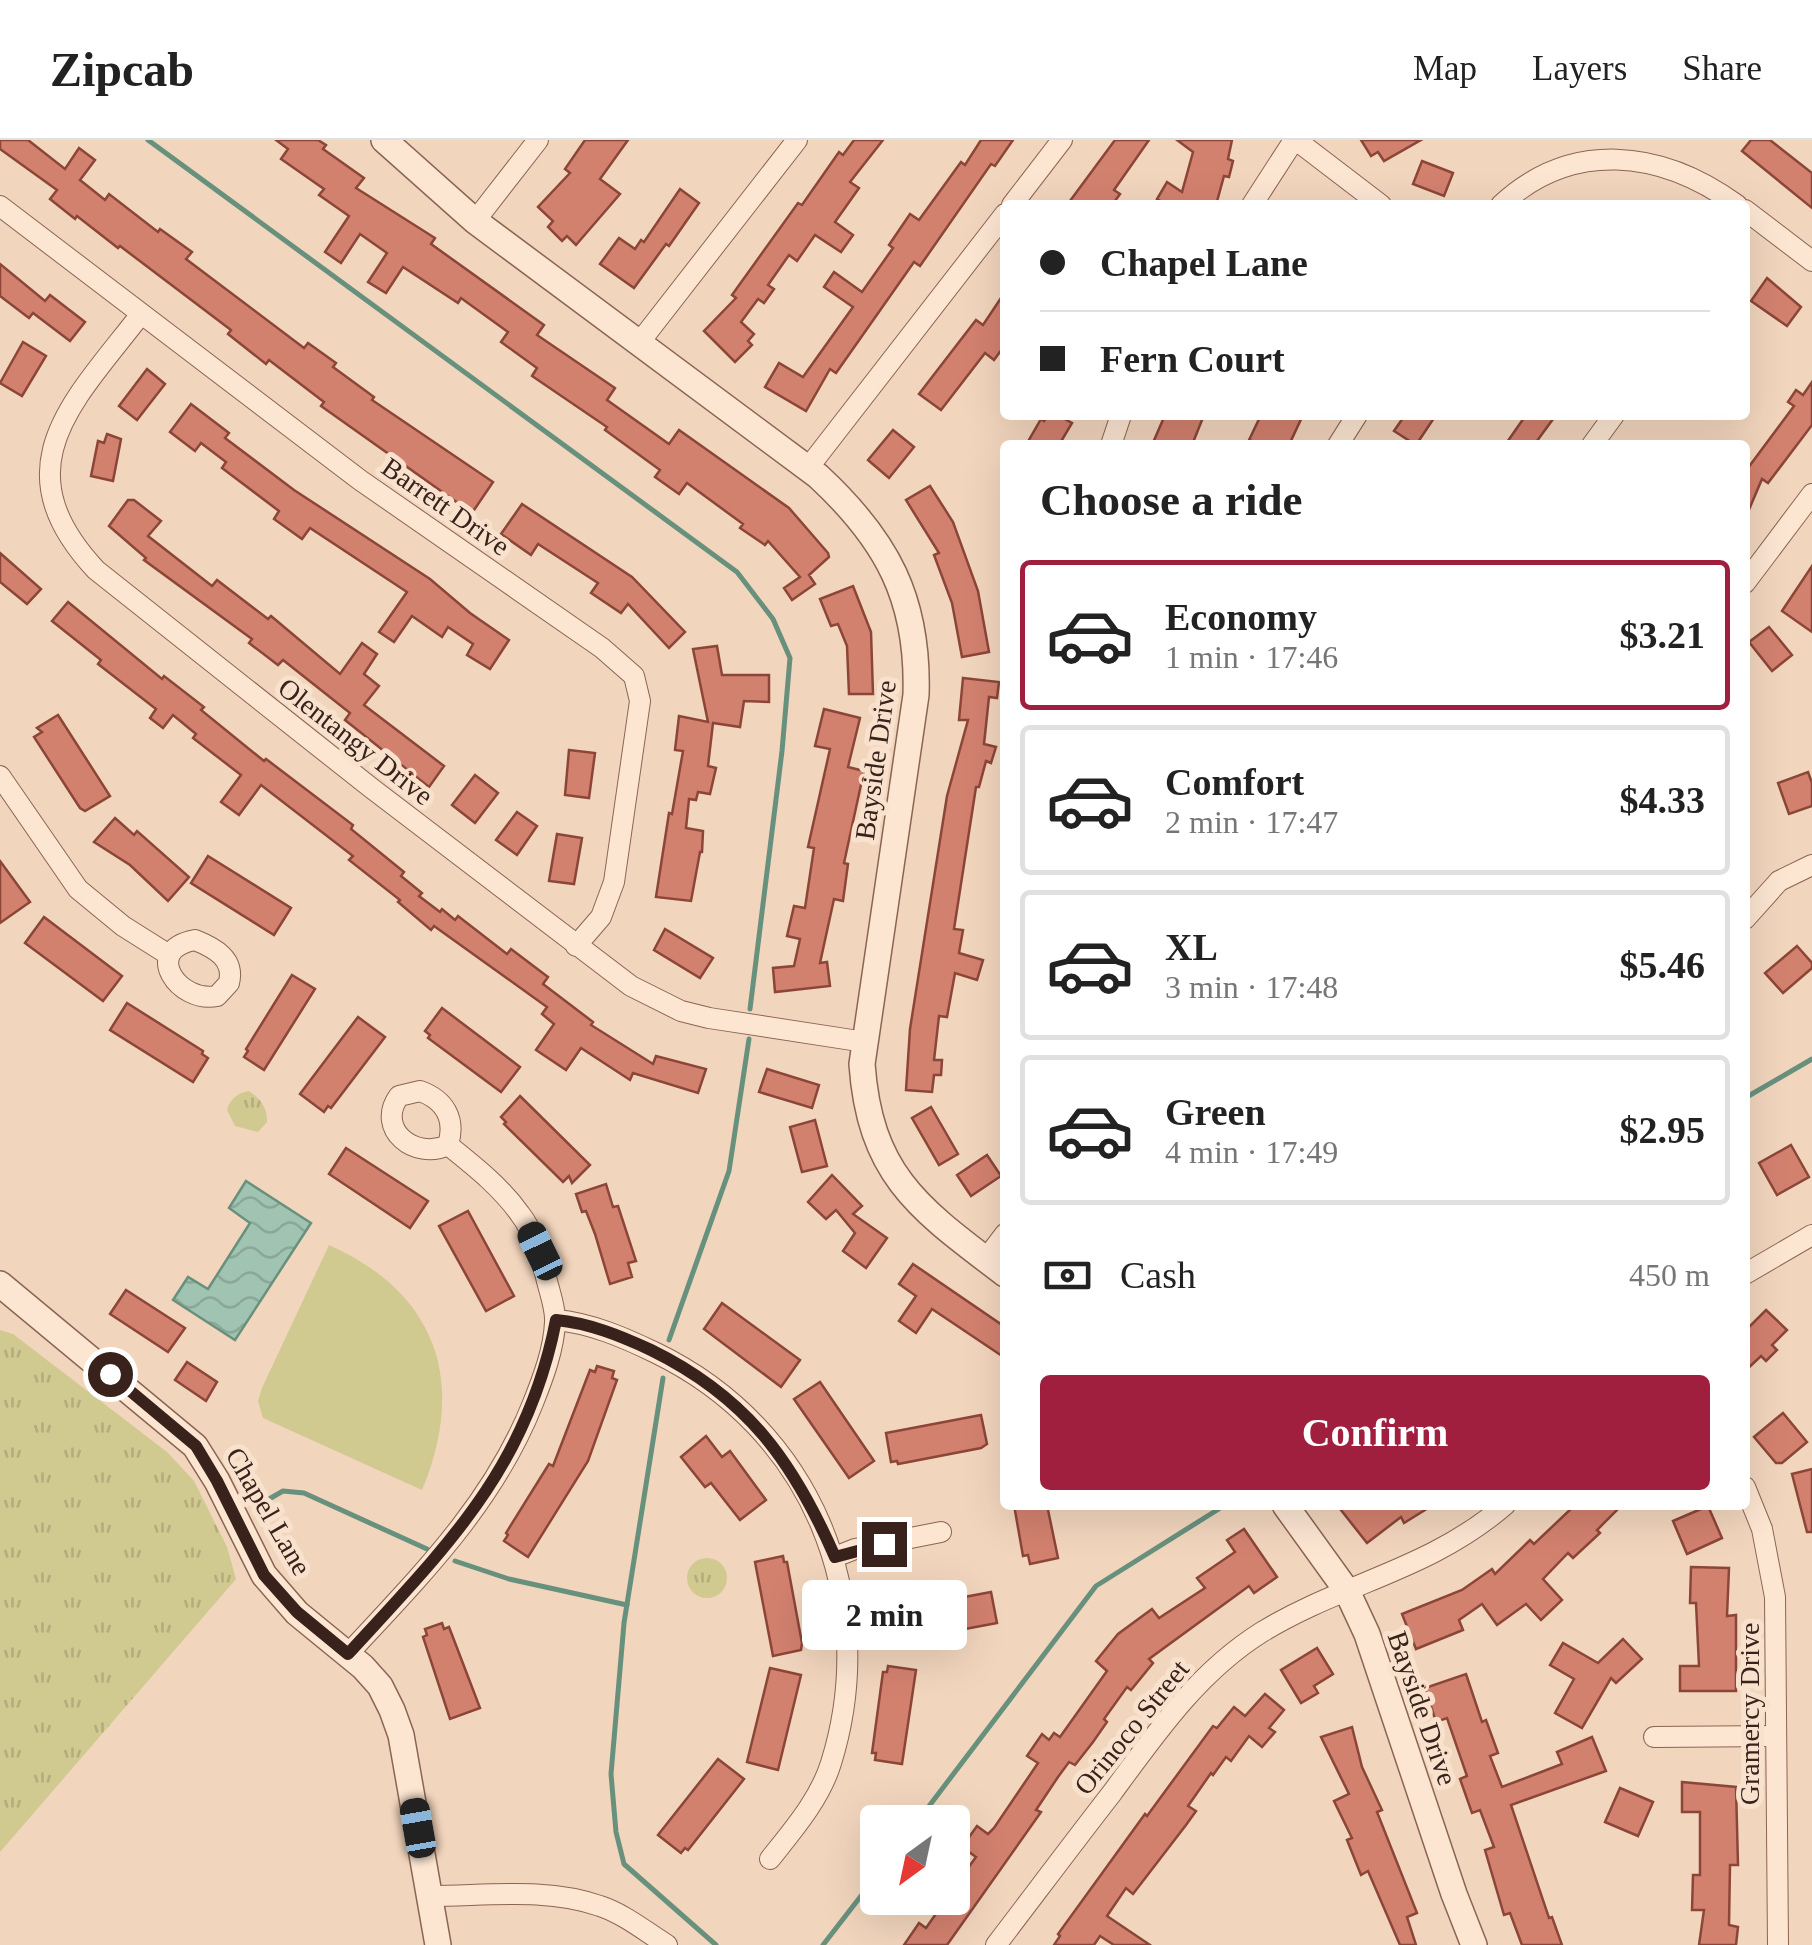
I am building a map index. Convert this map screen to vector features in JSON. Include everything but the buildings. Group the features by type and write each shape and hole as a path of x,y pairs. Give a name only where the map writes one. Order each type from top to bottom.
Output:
{"street":[{"name":"Bayside Drive","path":"384,140 475,221 808,468 872,532 901,586 914,637 916,696 862,1064 864,1093 869,1121 886,1163 910,1195 996,1267"},
{"path":"475,221 538,140"},
{"path":"640,342 797,140"},
{"path":"1016,200 1062,140"},
{"path":"1255,200 1295,140 1374,200"},
{"path":"1505,200 1518,186 1553,163 1579,154 1602,153 1663,163 1730,200"},
{"name":"Barrett Drive","path":"0,206 360,480 602,648 634,676 640,701 617,868 606,909 576,946"},
{"path":"808,468 1000,220"},
{"path":"1750,223 1812,261"},
{"name":"Olentangy Drive","path":"140,314 72,402 52,442 50,496 62,530 96,570 631,986 681,1011 708,1018 865,1042"},
{"path":"1750,576 1812,494"},
{"path":"0,776 78,890 123,926 168,954"},
{"path":"1750,913 1779,880 1812,864"},
{"path":"348,1654 439,1558 495,1480 512,1452 542,1380 556,1320 540,1251 522,1216 493,1181 448,1145"},
{"path":"1750,1271 1812,1235"},
{"name":"Chapel Lane","path":"0,1284 196,1446 264,1575 297,1612 380,1686 401,1735 438,1945"},
{"path":"556,1320 577,1322 634,1342 675,1362 730,1400 759,1426 782,1456 816,1513 835,1557 848,1643 840,1726 818,1792 770,1859"},
{"name":"Gramercy Drive","path":"1750,1500 1762,1530 1775,1597 1778,1945"},
{"name":"Bayside Drive","path":"1289,1510 1347,1591 1367,1634 1474,1945"},
{"name":"Orinoco Street","path":"996,1945 1163,1725 1208,1674 1263,1632 1347,1591 1416,1564 1468,1534 1499,1510"},
{"path":"835,1557 855,1549 941,1532"},
{"path":"1654,1737 1776,1736"},
{"path":"430,1896 567,1897 601,1906 666,1945"}],"green space":[{"path":"249,1091 266,1112 267,1122 258,1132 235,1126 227,1110 235,1097"},
{"path":"329,1245 366,1265 395,1288 418,1315 433,1345 441,1378 442,1413 422,1490 263,1418 258,1401 262,1388"},
{"path":"0,1330 13,1334 167,1452 194,1481 227,1547 236,1579 0,1852"},
{"path":"707,1558 721,1564 727,1578 721,1592 707,1598 693,1592 687,1578 693,1564"}],"water":[{"path":"246,1181 311,1223 235,1340 173,1300 188,1277 208,1289 250,1223 229,1208"}],"waterway":[{"path":"148,140 737,572 773,619 790,658 750,1009"},
{"path":"669,1340 729,1171 749,1039"},
{"path":"1750,1095 1812,1059"},
{"path":"663,1378 624,1623 611,1774 616,1832 624,1864 716,1945"},
{"path":"257,1506 283,1491 304,1493 427,1549"},
{"path":"930,1805 1096,1586 1217,1510"},
{"path":"455,1561 509,1579 627,1605"},
{"path":"823,1945 860,1897"}],"route":[{"path":"110,1374 196,1446 264,1575 297,1612 348,1654 439,1558 495,1480 530,1412 556,1320 577,1322 634,1342 675,1362 730,1400 759,1426 782,1456 816,1513 835,1557 884,1544"}]}
